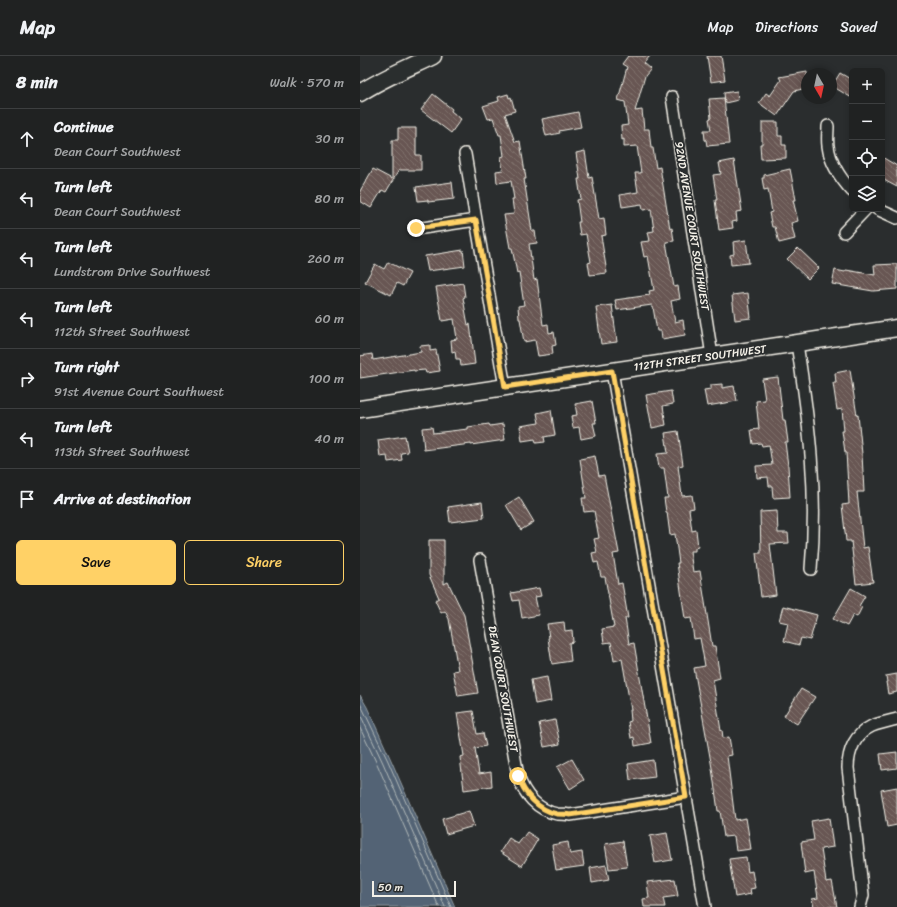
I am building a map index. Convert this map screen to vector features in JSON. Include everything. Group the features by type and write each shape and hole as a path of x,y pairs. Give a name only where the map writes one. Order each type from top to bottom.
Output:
{"street":[{"path":"360,93 393,74 433,56"},
{"name":"92ND AVENUE COURT SOUTHWEST","path":"672,97 712,356"},
{"path":"828,126 828,145 831,159 839,174 849,187"},
{"path":"465,154 505,387"},
{"path":"844,232 863,212"},
{"path":"884,212 897,218"},
{"path":"416,228 476,220"},
{"name":"112TH STREET SOUTHWEST","path":"360,409 897,328"},
{"path":"798,344 812,464 814,511 811,569"},
{"path":"612,371 705,907"},
{"name":"DEAN COURT SOUTHWEST","path":"480,560 518,776 528,796 544,809 557,814 570,815 686,797"},
{"path":"860,907 862,886 848,758 850,749 856,738 862,732 872,726 897,719"}],"water":[{"path":"360,695 391,760 455,907 361,907"}],"building":[{"path":"628,56 650,56 644,63 651,69 645,76 635,111 642,110 644,129 649,129 651,148 653,148 656,168 660,167 670,229 672,228 674,241 666,242 674,287 678,286 680,299 671,301 675,322 683,320 685,335 662,339 661,331 657,331 652,305 617,310 615,300 650,295 649,291 654,290 648,256 644,257 641,242 650,241 648,232 654,231 651,209 643,210 642,204 622,207 620,195 638,192 635,173 641,173 637,146 624,147 624,139 622,140 621,126 628,125 625,102 618,100 627,67 622,64"},
{"path":"707,56 721,56 725,80 711,82"},
{"path":"801,73 801,89 794,91 777,116 759,103 766,93 770,96 781,80 779,77"},
{"path":"840,73 849,78 849,96 837,89 837,78"},
{"path":"737,91 738,100 725,103 724,93"},
{"path":"433,94 452,109 451,111 461,119 451,133 421,110"},
{"path":"508,94 509,98 511,97 515,111 505,114 515,142 520,141 532,231 535,231 537,243 529,244 534,280 537,279 543,325 548,324 549,333 554,332 556,345 552,346 553,354 538,356 535,340 524,342 519,319 518,306 524,305 519,272 517,273 512,248 510,248 504,215 514,214 512,199 514,199 511,181 497,183 496,171 503,170 501,157 504,156 501,135 499,135 493,118 488,119 483,106 499,101 498,97"},
{"path":"724,98 729,144 707,146 704,130 711,130 709,119 711,118 709,99"},
{"path":"578,112 581,127 559,131 560,133 546,136 542,119"},
{"path":"762,122 778,122 778,136 782,136 782,145 786,145 786,158 761,159 760,144 762,144"},
{"path":"398,128 416,128 416,155 421,155 421,170 399,170 386,192 382,190 371,208 360,201 360,191 373,169 392,179 392,140 398,140"},
{"path":"585,151 589,178 592,177 599,219 604,218 606,235 601,236 607,273 590,275 588,263 591,262 586,234 580,235 577,200 581,199 576,153"},
{"path":"885,159 897,166 897,187 885,181"},
{"path":"734,160 742,211 736,212 737,221 732,222 733,228 719,230 715,200 717,200 713,175 721,174 719,163"},
{"path":"790,169 796,200 793,200 798,221 791,223 795,239 779,243 775,227 772,227 769,213 772,212 768,189 764,190 762,178 764,178 764,175"},
{"path":"452,182 454,199 428,202 428,200 418,201 416,187"},
{"path":"746,240 749,263 731,265 730,255 734,254 733,242"},
{"path":"798,248 819,268 808,279 787,259"},
{"path":"463,250 465,266 428,271 425,256"},
{"path":"388,262 410,273 403,286 397,283 391,295 365,282 375,264 384,269"},
{"path":"897,264 897,289 873,291 832,284 835,270 845,272 846,270 875,275 874,265"},
{"path":"463,283 465,297 463,298 468,325 470,324 475,364 461,366 460,359 456,359 455,351 452,352 451,340 457,339 454,319 442,321 436,287"},
{"path":"748,293 751,318 735,320 732,295"},
{"path":"612,305 617,342 601,344 596,307"},
{"path":"430,345 430,351 436,350 440,371 426,373 425,370 414,370 360,378 360,356 372,354 373,360 421,352 420,346"},
{"path":"850,370 857,416 858,415 862,454 864,492 857,492 863,548 868,547 873,582 856,584 851,541 846,541 842,505 849,504 846,452 842,431 844,431 842,409 837,410 833,383 836,383 835,373"},
{"path":"778,377 783,420 785,420 788,442 785,442 790,497 773,498 772,486 769,486 768,477 757,478 756,466 772,465 769,445 762,446 761,443 753,444 751,430 759,429 756,401 765,400 762,379"},
{"path":"722,384 722,388 734,386 737,401 707,406 704,390 711,389 711,385"},
{"path":"671,391 673,404 663,406 666,425 652,428 646,395"},
{"path":"592,401 596,423 593,423 596,436 581,439 579,427 573,428 571,416 577,415 575,404"},
{"path":"551,410 555,435 544,437 545,442 536,443 535,439 522,441 520,426 539,423 537,413"},
{"path":"489,424 490,426 503,424 505,440 424,450 422,428 432,427 433,433 468,429 468,427"},
{"path":"678,431 683,465 678,466 682,496 692,495 694,508 689,509 692,531 696,530 698,547 695,548 695,551 690,551 693,572 700,571 712,646 715,646 720,678 713,680 721,731 722,730 723,738 729,737 732,755 727,756 735,820 746,818 751,849 736,851 734,836 724,837 720,811 718,811 694,668 705,666 700,638 694,639 691,618 685,619 677,563 679,563 675,534 670,535 664,498 668,498 664,468 659,468 657,454 668,453 665,433"},
{"path":"405,436 408,452 401,453 402,460 388,462 387,456 380,457 378,440"},
{"path":"595,456 599,476 604,475 619,553 613,554 618,584 622,583 628,618 625,618 629,644 634,643 651,743 635,746 634,737 631,738 628,722 631,721 631,710 622,659 614,661 611,642 604,643 602,629 614,627 605,577 601,577 598,562 594,563 592,553 597,552 594,539 599,538 594,511 584,512 582,498 586,498 580,459"},
{"path":"519,497 534,522 521,530 506,505"},
{"path":"482,502 484,518 450,522 448,507"},
{"path":"777,511 778,533 788,533 789,543 770,544 776,595 761,597 756,553 761,553 760,512"},
{"path":"429,540 444,540 444,584 448,582 464,615 478,693 458,696 453,671 458,670 449,619 445,611 441,613 435,600 439,598 429,575"},
{"path":"539,588 541,596 535,597 539,615 522,618 519,600 513,601 511,593"},
{"path":"851,588 865,596 859,606 862,607 857,617 853,615 847,626 833,619"},
{"path":"783,606 817,615 810,640 801,638 799,645 784,641 788,623 779,621"},
{"path":"564,622 565,631 572,630 573,642 569,643 571,661 552,664 547,624"},
{"path":"897,674 897,692 888,694 886,676"},
{"path":"547,677 551,701 535,704 531,680"},
{"path":"801,689 815,697 797,724 784,716"},
{"path":"473,711 477,734 483,733 486,746 475,748 479,774 491,772 492,786 464,790 460,757 464,756 457,713"},
{"path":"555,720 560,744 544,747 539,723"},
{"path":"897,752 897,768 882,770 880,754"},
{"path":"572,759 584,780 570,789 557,767"},
{"path":"653,760 655,777 630,780 628,764"},
{"path":"897,787 897,825 887,827 881,790"},
{"path":"469,811 474,826 446,834 442,819"},
{"path":"829,818 833,847 821,849 826,882 832,881 837,907 814,907 812,899 818,898 814,872 805,874 801,842 814,840 811,821"},
{"path":"527,832 538,839 522,866 500,852 509,838 518,844"},
{"path":"667,833 672,860 655,863 650,836"},
{"path":"623,841 627,867 609,869 605,844"},
{"path":"568,842 570,854 582,852 584,866 556,870 552,845"},
{"path":"746,857 748,872 752,871 755,888 750,889 751,894 735,897 729,859"},
{"path":"606,865 609,880 592,883 590,868"},
{"path":"675,879 678,896 663,898 665,907 644,907 643,899 649,898 647,882"}],"route":[{"path":"416,228 476,220 505,387 612,371 686,797 570,815 557,814 544,809 534,802 528,796 518,776"}]}
